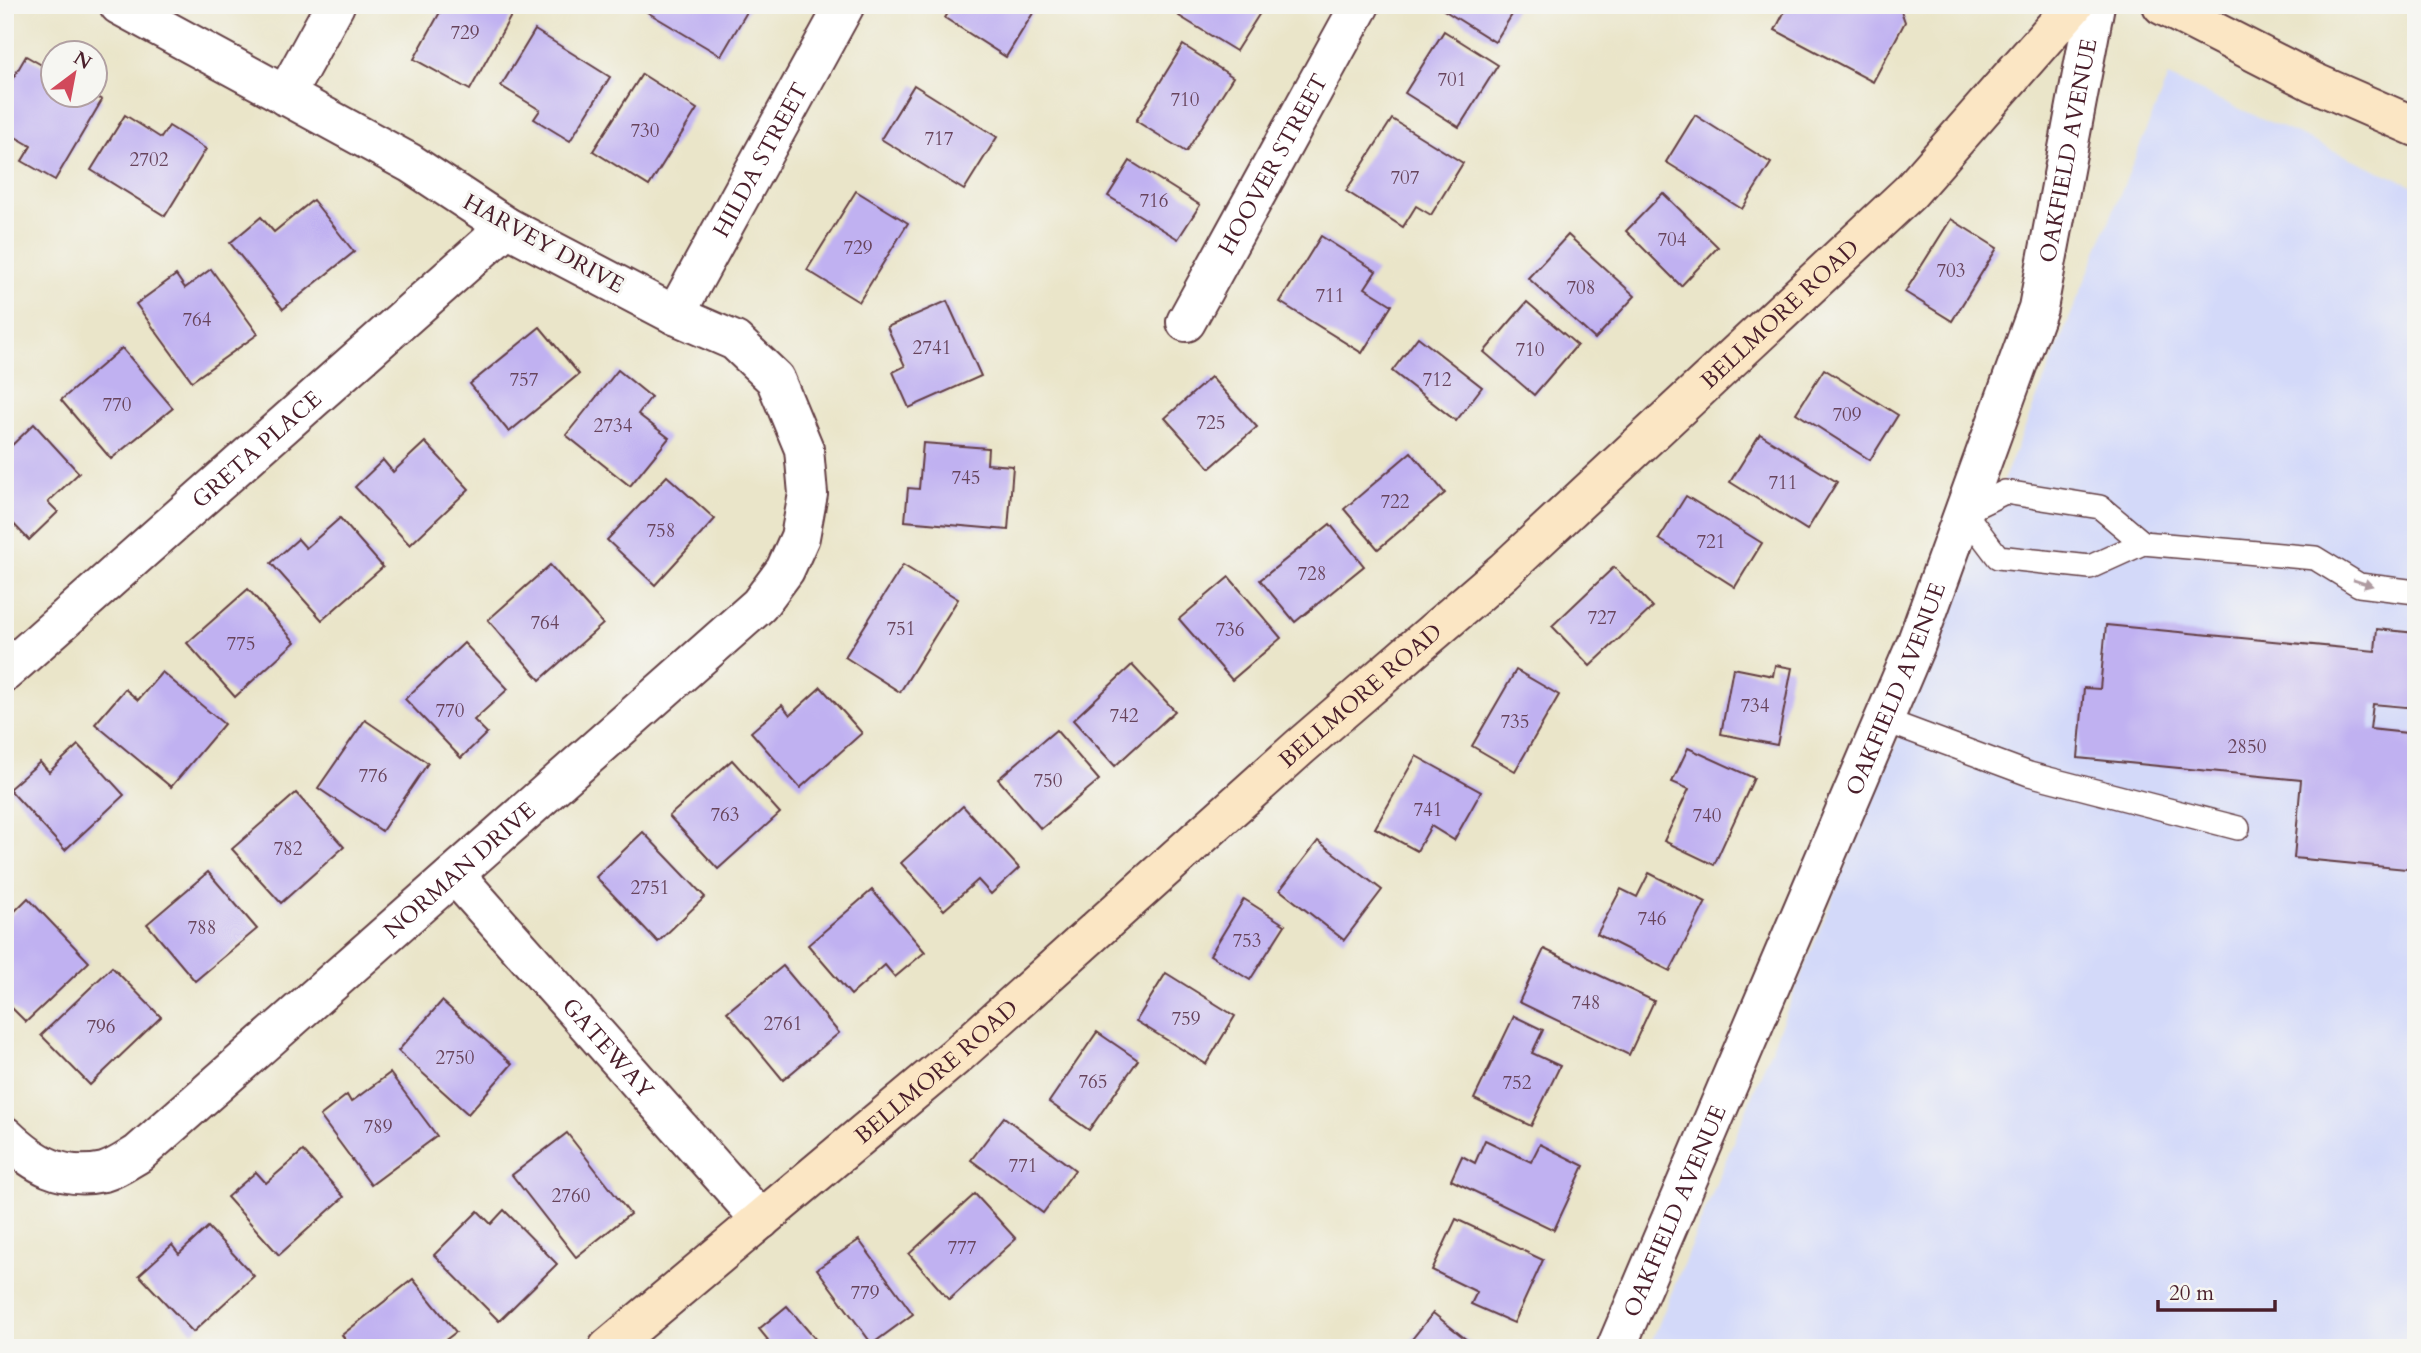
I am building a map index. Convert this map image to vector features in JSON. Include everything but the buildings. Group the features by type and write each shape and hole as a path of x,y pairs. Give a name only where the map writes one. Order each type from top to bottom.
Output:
{"main road":[{"name":"BELLMORE ROAD","path":"608,1348 956,1056 1300,747 1514,561 1910,192 2074,5"},
{"path":"2162,5 2313,82 2416,127"}],"street":[{"name":"HARVEY DRIVE","path":"119,5 410,163 507,227 675,315 734,341 775,379 804,449 808,494 800,537 785,570 775,583"},
{"path":"285,96 335,5"},
{"name":"HILDA STREET","path":"675,315 845,5"},
{"name":"HOOVER STREET","path":"1186,322 1360,5"},
{"name":"OAKFIELD AVENUE","path":"1616,1348 1916,644 2038,308 2095,5"},
{"name":"GRETA PLACE","path":"5,672 507,227"},
{"name":"NORMAN DRIVE","path":"5,1136 22,1153 56,1172 106,1172 138,1154 759,605 775,583"},
{"name":"GATEWAY","path":"455,875 761,1220"}],"lane":[{"path":"2143,543 2100,507 2005,492 1964,512 1998,557 2090,567 2143,543 2315,558 2359,585 2416,592"},
{"path":"1884,720 2029,774 2238,828"}],"shaded area":[{"path":"2168,77 2416,187 2416,1348 1649,1348"}]}
